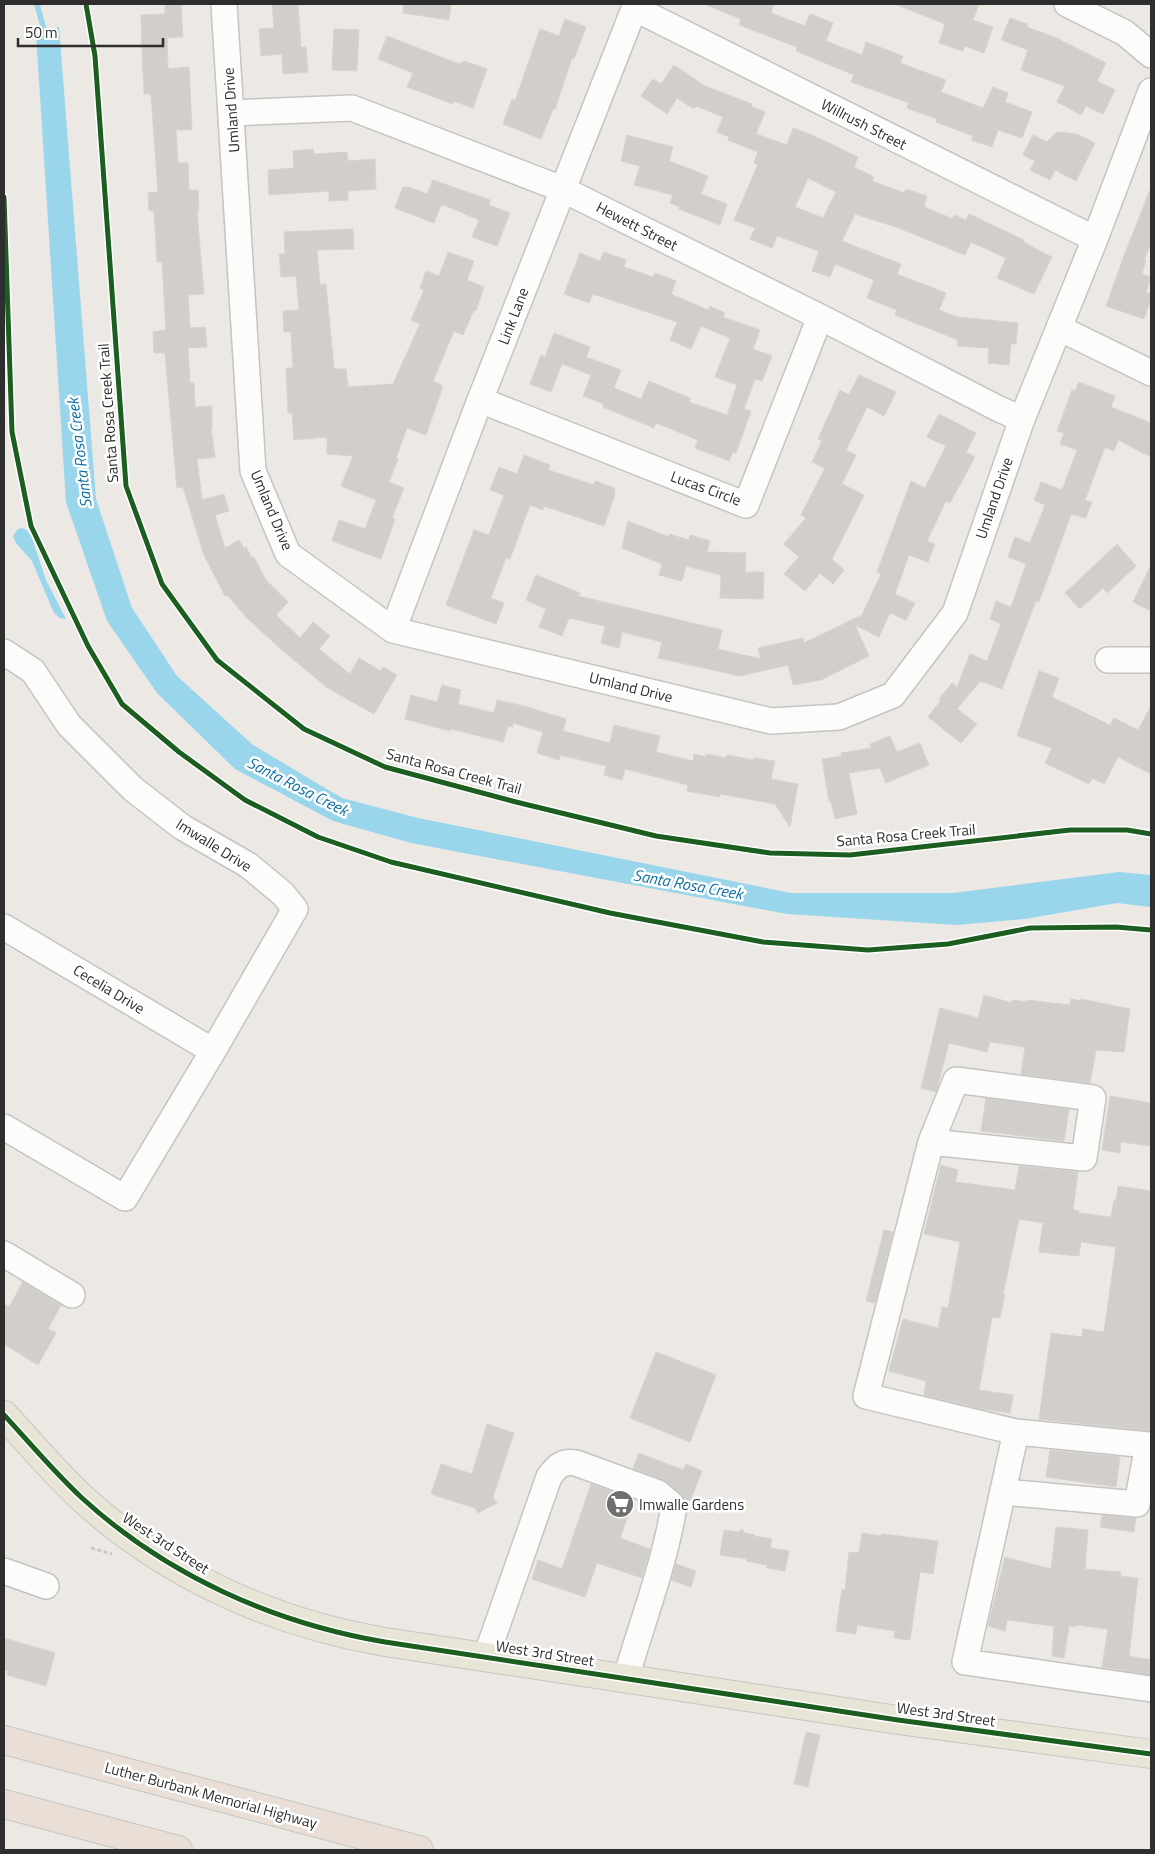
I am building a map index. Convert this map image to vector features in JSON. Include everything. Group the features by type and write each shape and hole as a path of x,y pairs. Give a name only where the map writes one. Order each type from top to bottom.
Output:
{"highway":[{"name":"Luther Burbank Memorial Highway","path":"4,1740 418,1850"},
{"path":"4,1804 178,1850"}],"main road":[{"name":"West 3rd Street","path":"4,1415 64,1480 102,1515 132,1537 176,1567 226,1594 279,1616 359,1637 898,1720 1151,1754"}],"street":[{"name":"Umland Drive","path":"224,4 253,471 288,554 393,630 771,722 839,717 893,695 955,613 1022,419 1095,239 1151,90"},
{"path":"1067,4 1125,33 1151,55"},
{"name":"Link Lane","path":"393,630 480,400 635,6"},
{"name":"Willrush Street","path":"635,6 1095,239"},
{"name":"Hewett Street","path":"231,113 352,108 562,189 820,317 999,410 1022,419"},
{"name":"Lucas Circle","path":"480,400 746,505 820,317"},
{"path":"1059,328 1151,373"},
{"name":"Imwalle Drive","path":"4,652 33,671 69,725 133,789 182,827 248,865 283,894 294,909 213,1051 125,1198 5,1130"},
{"path":"1108,660 1151,660"},
{"name":"Cecelia Drive","path":"4,927 213,1051"},
{"path":"931,1142 1084,1158 1093,1098 956,1080 931,1142 866,1396 1016,1432 1148,1445 1137,1504 1003,1492"},
{"path":"4,1254 72,1295"},
{"path":"1016,1432 965,1662 1151,1689"},
{"path":"486,1657 549,1477 557,1466 566,1462 576,1463 658,1493 671,1504 674,1512 656,1585 641,1625 626,1678"},
{"path":"4,1571 46,1586"}],"water":[{"path":"59,27 96,499 132,608 177,676 253,745 342,798 418,818 791,893 953,893 1119,872 1151,875 1151,907 1117,903 1025,919 957,925 787,914 411,843 333,821 235,769 157,693 107,621 66,502 36,34"},
{"path":"21,528 27,530 32,538 46,580 66,619 60,618 54,613 32,561 16,543 13,536"}],"building":[{"path":"165,4 181,4 183,37 167,38 168,69 189,67 192,130 176,130 178,163 188,163 189,190 198,190 199,211 197,211 204,294 188,295 190,328 205,327 207,347 188,348 190,383 194,383 195,407 212,406 211,428 215,457 197,459 202,500 224,494 229,511 215,515 225,548 239,540 244,549 246,547 252,558 254,557 266,580 288,602 276,615 300,638 313,622 330,636 319,649 350,674 359,658 381,671 383,667 397,675 374,714 328,688 284,652 248,619 227,595 225,596 204,555 183,487 177,488 165,353 154,353 153,332 166,330 162,262 157,262 154,211 149,211 148,193 158,192 151,94 144,94 141,15 165,14"},
{"path":"272,4 298,4 301,47 306,47 308,72 283,74 282,54 261,56 259,29 274,28"},
{"path":"404,4 451,4 449,20 403,13"},
{"path":"704,4 774,4 771,13 805,26 810,14 833,23 826,41 862,55 866,42 903,56 900,63 946,80 941,92 983,108 993,87 1008,93 1005,102 1032,112 1022,138 998,130 992,147 971,140 973,136 936,122 937,119 907,108 909,103 851,82 854,75 796,51 797,47 739,25 741,19"},
{"path":"895,4 979,4 973,20 993,27 984,53 965,46 963,51 939,43 945,24"},
{"path":"1010,18 1027,24 1027,27 1060,39 1106,63 1097,81 1115,90 1103,114 1086,106 1081,115 1057,102 1065,86 1021,70 1028,50 1001,40"},
{"path":"565,19 586,27 574,59 572,58 555,109 553,109 541,139 503,124 512,99 515,101 540,29 559,36"},
{"path":"334,29 359,30 357,71 332,70"},
{"path":"387,36 459,64 464,61 487,69 473,108 454,101 453,104 407,87 413,73 378,59"},
{"path":"674,65 705,86 752,104 751,106 765,112 756,134 787,145 793,128 812,135 858,157 854,167 874,177 872,181 904,193 906,189 927,196 924,207 953,219 954,215 966,220 969,214 1024,240 1023,242 1052,257 1034,294 997,278 1006,258 971,242 965,255 896,227 855,214 842,241 901,264 897,274 946,293 939,310 957,317 1018,323 1016,344 1011,344 1009,365 988,363 989,348 957,346 958,340 895,315 897,310 867,298 874,280 835,264 830,277 812,271 819,251 777,236 772,248 750,239 755,228 734,220 758,164 754,163 758,152 728,140 729,137 717,132 723,117 696,106 694,109 677,98 667,114 641,96 653,79 661,84","holes":["808,178 836,192 823,218 795,207"]},
{"path":"1057,132 1077,134 1095,143 1076,181 1055,170 1050,180 1030,170 1035,161 1023,155 1033,135 1047,142"},
{"path":"627,135 673,147 669,161 708,176 701,194 727,204 720,225 679,209 680,207 670,203 673,195 634,185 640,166 621,161"},
{"path":"313,149 314,154 347,152 348,161 375,159 376,189 348,191 348,200 329,201 329,191 269,195 268,170 294,168 293,151"},
{"path":"433,180 490,200 489,205 510,213 497,246 472,237 479,220 446,206 441,205 434,223 395,208 403,187 409,187 427,194"},
{"path":"1150,190 1151,243 1144,260 1146,260 1142,274 1151,277 1146,292 1151,294 1151,299 1144,319 1106,306"},
{"path":"353,229 354,249 317,250 320,285 326,284 334,369 346,369 348,387 393,384 420,324 411,320 424,290 420,288 426,271 439,276 448,252 474,261 467,280 484,287 476,311 474,310 463,335 454,331 433,381 443,386 426,435 407,428 389,482 404,488 392,518 395,519 381,559 332,541 339,520 365,529 376,500 341,486 353,456 327,454 327,437 294,440 292,413 288,413 286,368 293,368 291,332 284,332 283,311 299,310 296,276 281,277 279,254 285,254 284,232"},
{"path":"604,252 626,260 624,267 653,277 655,273 676,281 671,294 708,310 710,306 725,313 723,317 760,330 753,349 772,356 762,381 755,379 744,409 751,411 736,453 733,452 729,461 695,448 698,440 656,423 654,428 603,407 604,404 583,396 591,375 562,364 551,392 530,384 541,355 545,357 554,333 590,347 586,357 621,370 614,388 641,399 649,381 690,398 689,402 727,415 737,385 715,377 730,338 701,326 691,349 670,340 677,322 593,294 589,303 564,294 580,253 600,261"},
{"path":"859,375 896,392 884,416 867,407 846,450 856,455 842,484 864,495 832,559 844,570 833,584 820,573 805,591 784,574 799,557 784,544 806,518 801,515 825,468 812,462 822,441 818,439 840,390 849,395"},
{"path":"1079,382 1115,396 1111,407 1151,423 1151,457 1118,440 1114,451 1105,447 1085,500 1092,502 1086,518 1071,514 1039,602 1036,601 1002,689 980,681 957,709 977,724 961,743 928,717 952,683 957,687 970,654 987,661 1001,624 990,619 996,601 1011,607 1026,564 1008,557 1015,537 1030,543 1045,505 1034,500 1041,482 1062,490 1077,450 1060,444 1064,433 1057,431 1072,390 1075,391"},
{"path":"939,414 976,433 966,452 975,457 950,503 946,501 927,541 935,544 928,562 909,555 895,594 915,603 906,620 890,613 879,637 855,625 869,656 821,680 793,685 788,665 740,676 658,658 662,642 622,632 619,648 601,643 605,626 569,618 562,636 539,627 546,609 526,600 536,575 580,593 578,596 722,630 718,649 761,659 758,648 803,638 804,643 862,615 881,574 877,572 911,481 925,488 946,446 927,437"},
{"path":"524,455 550,465 548,470 594,485 595,481 615,488 615,494 604,526 544,506 543,510 530,505 510,559 506,558 491,598 504,603 496,624 446,605 474,530 489,535 504,495 490,490 499,467 517,474"},
{"path":"628,521 669,537 669,534 689,540 690,535 710,541 707,552 746,553 745,572 764,572 763,599 720,598 721,575 686,566 682,581 659,575 662,564 622,548"},
{"path":"1117,544 1136,566 1107,593 1103,588 1080,609 1065,593"},
{"path":"1151,565 1151,611 1133,602"},
{"path":"1039,671 1059,678 1052,697 1110,725 1114,718 1138,730 1151,706 1151,774 1118,757 1104,784 1092,778 1089,784 1045,763 1052,748 1017,736"},
{"path":"442,685 461,690 458,704 494,713 497,700 524,706 566,719 563,731 610,743 614,725 660,736 656,752 693,761 694,754 706,757 706,754 726,758 727,755 754,760 754,758 775,761 771,779 798,784 790,827 775,804 720,794 720,797 687,791 688,785 625,769 622,780 604,775 606,766 560,755 559,760 537,753 543,732 513,723 513,727 508,726 503,742 405,719 411,695 437,702"},
{"path":"890,736 897,752 920,743 929,765 886,783 880,768 849,773 857,814 835,819 831,801 829,801 822,759 842,756 841,753 872,748 870,744"},
{"path":"984,995 1012,1003 1012,1000 1027,1002 1027,1000 1070,1005 1071,999 1081,1001 1081,999 1130,1009 1124,1052 1096,1050 1090,1083 1021,1074 1025,1047 990,1042 987,1052 949,1043 936,1092 921,1088 940,1008 978,1018"},
{"path":"1110,1096 1151,1103 1151,1146 1121,1142 1120,1153 1102,1150"},
{"path":"986,1098 1069,1109 1064,1141 981,1131"},
{"path":"941,1165 958,1170 955,1182 1015,1190 1019,1166 1078,1172 1073,1210 1079,1211 1078,1213 1111,1217 1118,1186 1151,1191 1151,1431 1039,1419 1051,1333 1082,1337 1083,1329 1104,1332 1116,1247 1081,1242 1079,1256 1039,1252 1043,1223 1019,1219 1003,1294 1005,1294 1000,1318 992,1317 979,1390 1013,1395 1010,1413 982,1409 924,1395 926,1381 889,1371 903,1319 938,1328 942,1307 948,1308 960,1242 924,1234"},
{"path":"884,1230 893,1232 875,1303 866,1301"},
{"path":"23,1282 61,1305 48,1329 56,1333 38,1365 4,1344 4,1304 9,1307"},
{"path":"656,1352 716,1375 690,1442 630,1418"},
{"path":"487,1424 514,1433 493,1497 497,1503 478,1513 475,1508 431,1494 441,1464 472,1474"},
{"path":"1050,1450 1120,1457 1116,1487 1046,1477"},
{"path":"639,1453 683,1470 686,1464 702,1471 690,1501 684,1499 680,1493 663,1480 633,1468"},
{"path":"591,1484 634,1500 620,1538 650,1549 642,1578 597,1563 585,1597 532,1579 538,1560 562,1569"},
{"path":"1102,1515 1136,1518 1134,1532 1100,1527"},
{"path":"1056,1527 1088,1530 1085,1569 1121,1572 1120,1576 1138,1578 1129,1656 1151,1660 1151,1675 1102,1667 1108,1629 1076,1625 1075,1627 1069,1626 1064,1658 1052,1656 1054,1626 1007,1620 1005,1631 988,1626 1005,1557 1051,1569"},
{"path":"742,1529 745,1533 754,1536 772,1539 770,1548 789,1551 785,1571 767,1568 767,1565 746,1561 747,1559 720,1555 724,1530 738,1532"},
{"path":"862,1533 938,1541 933,1574 920,1572 910,1640 894,1638 895,1631 857,1625 856,1634 836,1631 842,1589 845,1590 849,1552 859,1553"},
{"path":"676,1564 696,1571 691,1587 671,1580"},
{"path":"4,1638 55,1653 46,1686 7,1675 8,1671 4,1670"},
{"path":"806,1732 820,1735 808,1787 794,1784"}],"waterway":[{"name":"Santa Rosa Creek","path":"37,4 46,37"}],"cycle path":[{"name":"Santa Rosa Creek Trail","path":"86,4 95,56 126,486 162,584 217,660 304,729 385,767 516,802 656,836 770,853 850,855 1070,830 1127,830 1151,834"},
{"path":"4,197 12,432 31,526 88,646 122,704 179,752 245,800 318,837 391,862 610,913 763,942 868,950 948,944 1030,928 1116,927 1151,930"},
{"path":"4,1415 82,1498 115,1526 149,1550 223,1592 302,1622 343,1634 385,1642 898,1720 1151,1754"}],"place":[{"name":"Imwalle Gardens","path":"620,1504"}]}
